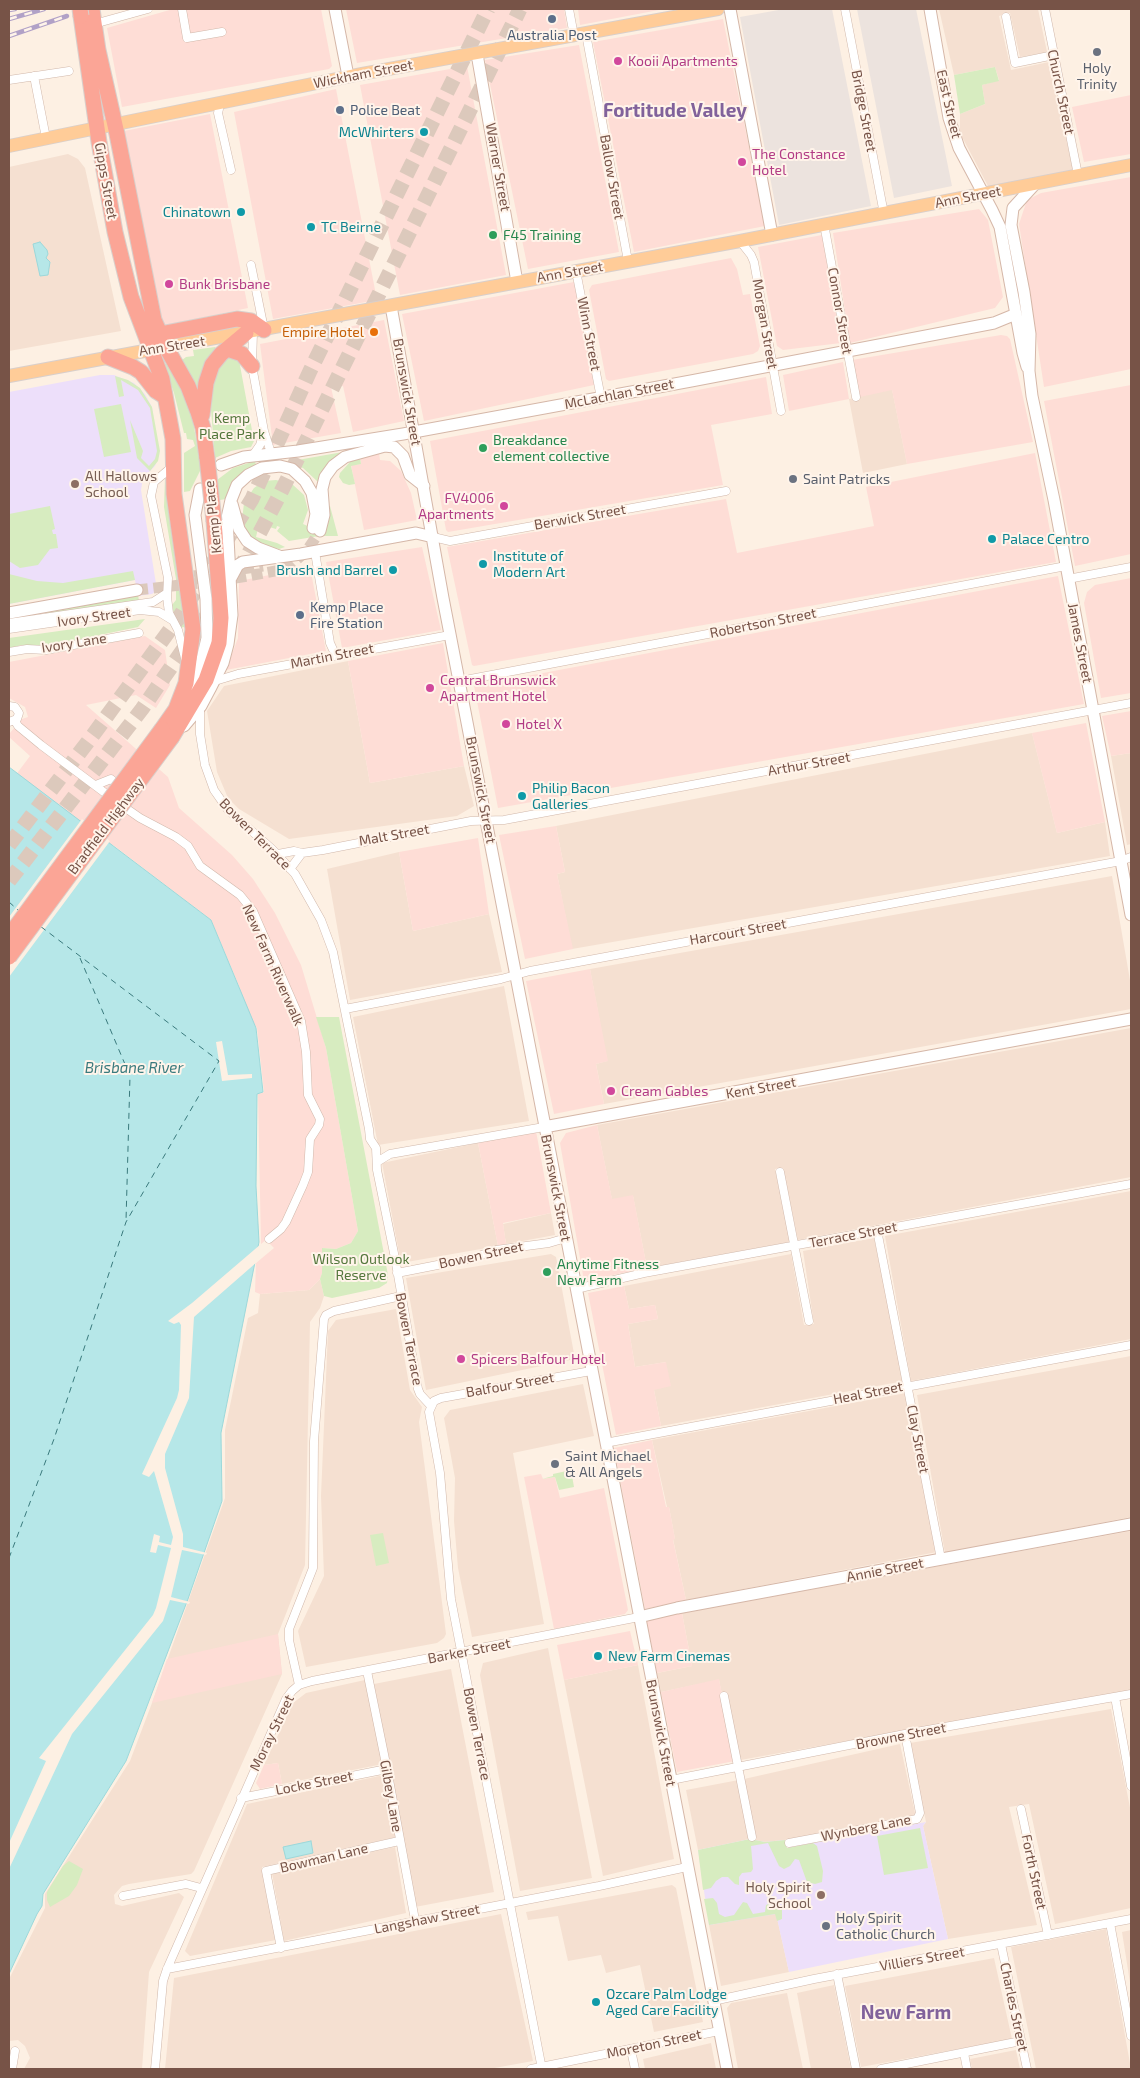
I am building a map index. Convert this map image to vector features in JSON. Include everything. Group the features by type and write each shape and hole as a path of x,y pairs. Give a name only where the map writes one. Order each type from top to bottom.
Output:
{"highway":[{"name":"Gipps Street","path":"88,14 115,124 155,342"},
{"name":"Gipps Street","path":"88,14 97,128 120,252 131,297 155,342"},
{"path":"182,695 188,675 192,640 192,618 174,494 172,432 155,342 234,319 249,320 254,332 226,349 209,371 204,395 202,423"},
{"name":"Kemp Place","path":"155,342 188,386 214,462 214,521 221,618 212,667 200,699"},
{"path":"226,349 242,354 252,366"},
{"path":"108,357 141,372 156,391 164,396"},
{"name":"Bradfield Highway","path":"9,957 169,734 182,695"},
{"name":"Bradfield Highway","path":"9,936 169,734 200,699"}],"main road":[{"path":"335,9 348,76"},
{"name":"Wickham Street","path":"9,146 115,124 219,106 348,76 718,9"},
{"path":"730,9 772,235"},
{"name":"East Street","path":"930,9 949,118 954,135 983,194"},
{"name":"Warner Street","path":"477,54 517,282"},
{"name":"Ann Street","path":"254,332 884,214 1131,165"},
{"name":"James Street","path":"1029,371 1030,334 1011,225 1012,214 1016,205 1035,184"},
{"name":"James Street","path":"983,194 1000,227 1023,352 1029,371 1034,406 1054,500 1092,711 1126,860 1131,915"},
{"name":"Brunswick Street","path":"391,306 450,635 726,2069"},
{"name":"McLachlan Street","path":"214,462 254,455 298,451 414,432 601,398 1002,320 1016,314"},
{"path":"1002,320 1030,334"},
{"name":"Ann Street","path":"9,376 108,357 155,342"},
{"path":"285,556 263,551 247,541 239,529 231,500 237,485 254,470 270,466 285,467 302,477 312,493 316,514 316,530 324,515 322,488 325,477 333,466 352,454 385,446 394,447 403,456 410,475 424,486"},
{"path":"182,695 200,668 207,638 206,599 194,515 200,489"},
{"name":"Kemp Place","path":"200,699 215,681 226,654 231,634 227,526 231,500"},
{"path":"230,580 238,565 243,562 314,552 416,533 433,536"},
{"name":"Ivory Street","path":"9,606 136,587 9,613"},
{"name":"Kent Street","path":"544,1126 1131,1019"},
{"name":"Annie Street","path":"639,1618 677,1608 1131,1524"}],"street":[{"path":"88,14 148,9"},
{"path":"182,9 187,38 222,32"},
{"name":"Ballow Street","path":"569,9 580,35 628,261"},
{"name":"Bridge Street","path":"845,9 884,214"},
{"name":"Church Street","path":"1045,9 1078,175"},
{"path":"1006,17 1016,63 1054,55"},
{"path":"9,80 69,71"},
{"path":"34,76 46,138"},
{"path":"219,106 218,113 231,170"},
{"name":"Connor Street","path":"824,224 856,397"},
{"name":"Morgan Street","path":"740,241 754,262 781,411"},
{"path":"251,265 254,332 252,366 264,431 271,453"},
{"name":"Winn Street","path":"576,271 601,398"},
{"path":"254,455 260,445 264,431"},
{"path":"174,465 154,482 151,491 168,578 169,613 182,645 188,675"},
{"name":"Berwick Street","path":"433,536 450,540 726,491"},
{"path":"314,552 330,643 336,656"},
{"name":"Robertson Street","path":"460,681 1066,566"},
{"path":"1068,579 1131,567"},
{"name":"Ivory Street","path":"9,623 153,602 167,592"},
{"name":"Ivory Street","path":"9,629 140,610 167,615 174,624"},
{"name":"Ivory Lane","path":"9,652 27,649 46,650 140,633"},
{"name":"Martin Street","path":"215,681 238,674 450,635"},
{"name":"Bowen Terrace","path":"200,699 200,734 205,765 214,790 233,815 278,854 290,869 321,920 333,952 370,1139 376,1148 377,1170 418,1390 431,1406 429,1418 440,1473 448,1578 542,2068"},
{"name":"Arthur Street","path":"486,821 504,820 1131,703"},
{"path":"9,706 15,707 18,710 19,715 12,721"},
{"name":"New Farm Riverwalk","path":"12,721 126,808 176,836 188,846 200,866 246,901 252,911 300,1021 306,1052 308,1095 320,1119 319,1125 310,1138 308,1172 303,1185 286,1222 269,1239"},
{"path":"96,786 111,779 134,798 126,808"},
{"name":"Malt Street","path":"278,854 294,851 302,853 472,821 486,821"},
{"path":"290,869 302,853"},
{"name":"Harcourt Street","path":"345,1009 1126,860"},
{"name":"Kent Street","path":"377,1162 390,1154 544,1126"},
{"path":"376,1148 390,1154"},
{"path":"780,1172 809,1321"},
{"name":"Terrace Street","path":"576,1289 644,1273 1131,1184"},
{"name":"Clay Street","path":"877,1230 942,1559"},
{"name":"Bowen Street","path":"397,1273 473,1258 496,1250 505,1250 566,1238"},
{"name":"Moray Street","path":"155,2069 163,1981 167,1969 286,1699 299,1685 289,1640 289,1629 313,1568 314,1441 324,1319 326,1314 331,1311 401,1296"},
{"name":"Heal Street","path":"605,1443 1131,1345"},
{"name":"Balfour Street","path":"431,1406 436,1400 446,1397 591,1370"},
{"name":"Barker Street","path":"299,1685 639,1618"},
{"name":"Gilbey Lane","path":"367,1671 388,1769 414,1920"},
{"name":"Browne Street","path":"670,1780 905,1734 1131,1694"},
{"path":"724,1696 752,1837"},
{"path":"1115,1697 1131,1786"},
{"name":"Wynberg Lane","path":"789,1843 917,1819 920,1813 905,1734"},
{"name":"Locke Street","path":"241,1798 388,1769"},
{"name":"Forth Street","path":"1021,1809 1048,1935"},
{"name":"Bowman Lane","path":"281,1948 266,1871 399,1841"},
{"name":"Langshaw Street","path":"167,1969 687,1867"},
{"path":"123,1896 186,1884 202,1888"},
{"name":"Villiers Street","path":"713,2001 837,1974 1131,1919"},
{"path":"1110,1923 1131,2036"},
{"name":"Charles Street","path":"1001,1944 1027,2069"},
{"path":"837,1974 856,2069"},
{"name":"Moreton Street","path":"531,2069 719,2031"},
{"path":"881,2069 1021,2041"},
{"path":"631,2050 635,2069"},
{"path":"12,2069 15,2051"},
{"path":"964,2053 967,2069"}],"shaded area":[{"path":"173,9 321,9 332,66 329,69 122,107 107,28"},
{"path":"346,9 564,9 567,28 357,63"},
{"path":"578,9 664,9 580,25"},
{"path":"784,9 832,9 871,206 779,225 740,17"},
{"path":"857,9 916,9 952,186 894,198"},
{"path":"939,9 1038,9 1047,52 1020,57 1010,13 999,16 1011,70 1049,62 1073,170 989,188 960,133 960,114 985,104 982,85 999,80 995,67 954,75"},
{"path":"723,19 765,226 634,252 593,42"},
{"path":"579,45 619,252 528,269 485,60"},
{"path":"467,66 506,275 400,295 360,85"},
{"path":"336,89 377,300 273,319 234,112"},
{"path":"1131,95 1131,154 1084,162 1072,107"},
{"path":"210,114 248,308 161,326 124,131"},
{"path":"68,154 78,159 85,168 121,331 9,351 9,167"},
{"path":"1131,177 1131,369 1044,387 1019,224 1027,200 1041,193"},
{"path":"979,209 988,220 1003,297 995,308 850,343 833,233"},
{"path":"822,235 841,343 783,350 777,346 758,247"},
{"path":"731,258 737,269 743,295 750,294 760,346 758,351 753,354 609,381 606,379 589,290 592,285"},
{"path":"574,282 594,385 424,421 402,314"},
{"path":"384,320 404,421 353,432 343,386 331,387 341,433 273,445 260,344"},
{"path":"1001,335 1007,336 1010,339 1033,442 907,464 892,390 860,397 852,360"},
{"path":"843,362 849,399 789,411 783,375"},
{"name":"All Hallows School","path":"100,375 114,375 134,383 145,394 152,407 159,456 155,466 143,478 141,490 157,590 152,594 138,596 135,580 9,604 9,392"},
{"path":"766,377 772,414 711,425 723,485 448,532 446,530 430,441"},
{"path":"1131,385 1131,554 1075,566 1044,401"},
{"path":"892,389 907,464 863,473 849,399"},
{"path":"379,453 380,460 390,461 401,471 411,493 417,520 364,530 351,465 361,464 360,457"},
{"path":"1035,453 1056,562 472,665 447,547 726,499 737,553 874,526 866,487"},
{"path":"422,547 441,630 342,648 326,562"},
{"name":"Kemp Place Fire Station","path":"310,567 326,651 226,670 238,638 239,581"},
{"path":"1058,576 1084,704 498,808 474,686"},
{"path":"1131,578 1131,693 1101,698 1084,603 1087,592 1095,585"},
{"path":"145,636 165,650 170,685 156,708 136,695 86,705 168,777 179,808 232,855 253,879 275,913 301,965 326,1048 358,1231 351,1243 336,1249 322,1248 322,1273 320,1279 309,1290 260,1294 255,1292 256,1263 274,1248 266,1240 261,1244 258,1094 264,1092 257,1028 243,1008 239,986 211,920 113,845 98,865 15,776 30,756 9,737 9,734 22,719 28,717 25,707 9,698 9,662"},
{"path":"443,643 464,766 370,783 348,661"},
{"path":"348,661 370,783 464,766 474,806 457,816 289,839 239,809 228,798 217,772 207,711 224,686"},
{"path":"1131,711 1131,753 1111,756 1102,716"},
{"path":"1086,723 1105,822 1057,833 1032,733"},
{"path":"1032,733 1057,833 1105,822 1110,856 572,949 557,874 565,872 556,826"},
{"path":"1131,753 1131,844 1127,845 1111,756"},
{"path":"556,826 565,872 557,874 573,949 525,959 499,835"},
{"path":"478,838 489,914 413,931 399,852"},
{"path":"399,852 413,931 489,914 502,972 350,1000 327,869"},
{"path":"1112,876 1131,986 1131,1009 604,1104 596,1064 607,1061 590,969"},
{"path":"590,969 608,1061 596,1064 604,1104 554,1114 526,981"},
{"path":"504,986 529,1121 378,1145 353,1017"},
{"path":"1131,1028 1131,1177 798,1240 783,1168 775,1169 790,1242 647,1268 633,1196 612,1200 597,1125"},
{"path":"597,1125 612,1199 633,1195 647,1268 584,1281 560,1143 566,1133"},
{"path":"536,1131 551,1213 503,1223 506,1244 498,1246 478,1143"},
{"path":"478,1143 498,1246 401,1263 382,1163"},
{"path":"1131,1191 1131,1339 911,1381 885,1236"},
{"path":"551,1213 555,1235 506,1244 503,1224"},
{"path":"874,1238 904,1381 661,1426 654,1390 666,1362 635,1367 628,1324 658,1319 655,1305 629,1309 624,1286 791,1254 804,1325 814,1324 803,1251"},
{"path":"551,1254 556,1257 575,1359 426,1390 406,1278"},
{"path":"320,1279 324,1296 320,1308 310,1322 305,1565 278,1634 282,1674 194,1871 191,1874 122,1886 114,1895 115,1904 122,1906 179,1893 184,1897 149,1972 142,2069 24,2069 30,2058 25,2046 18,2040 9,2041 9,1979 45,1908 45,1894 130,1761 152,1703 225,1498 225,1430 248,1318 258,1313 260,1294 309,1290"},
{"path":"624,1286 629,1309 655,1305 658,1319 628,1324 635,1367 666,1362 671,1386 654,1390 661,1426 616,1435 588,1293"},
{"path":"396,1309 410,1390 422,1407 419,1422 446,1634 437,1643 306,1667 298,1631 324,1576 321,1496 328,1331 336,1320"},
{"path":"1131,1356 1131,1517 945,1553 917,1395"},
{"path":"583,1384 594,1436 513,1453 544,1624 472,1637 458,1568 454,1521 455,1478 444,1418 450,1410"},
{"path":"906,1393 937,1552 686,1600 673,1539 675,1539 669,1507 667,1507 652,1440"},
{"path":"652,1440 666,1507 669,1507 675,1539 673,1540 686,1600 645,1609 614,1448"},
{"path":"541,1474 543,1479 555,1477 560,1498 604,1488 628,1610 625,1614 554,1629 524,1477"},
{"path":"1131,1531 1131,1690 735,1761 719,1680 661,1692 657,1673 692,1666 682,1613"},
{"path":"682,1613 692,1666 657,1673 646,1619"},
{"name":"New Farm Cinemas","path":"630,1631 638,1665 564,1680 557,1645"},
{"path":"278,1634 282,1674 152,1703 167,1659"},
{"path":"548,1648 592,1878 520,1891 480,1675 483,1663"},
{"path":"638,1665 674,1859 603,1876 564,1680"},
{"path":"451,1669 494,1892 415,1907 374,1684"},
{"path":"719,1679 735,1761 677,1772 661,1692"},
{"path":"365,1680 383,1764 282,1784 278,1763 264,1765 293,1703 306,1693"},
{"path":"1111,1709 1131,1813 1131,1908 1055,1924 1029,1804 1009,1807 1037,1925 948,1939 923,1826 926,1822 910,1743"},
{"path":"900,1744 914,1815 785,1840 765,1842 750,1839 698,1850 686,1790"},
{"path":"278,1763 282,1784 260,1789 256,1783 264,1765"},
{"path":"384,1775 396,1837 262,1867 276,1940 190,1956 185,1951 247,1804"},
{"name":"Holy Spirit School","path":"926,1822 923,1826 948,1939 789,1972 776,1914 709,1925 698,1850 750,1839 765,1842 785,1840 787,1848"},
{"path":"395,1847 406,1913 284,1941 272,1873"},
{"path":"672,1885 676,1888 703,2022 654,2032 640,1965 606,1973 601,1955 568,1961 558,1916 528,1920 526,1912"},
{"path":"776,1913 789,1972 721,1986 709,1925"},
{"path":"501,1914 533,2061 489,2069 165,2069 174,1978"},
{"path":"1106,1929 1131,2069 1036,2069 1011,1947"},
{"path":"1131,1930 1131,1989 1122,1932"},
{"path":"994,1958 1012,2039 861,2067 845,1986"},
{"path":"834,1985 851,2069 811,2069 797,1993"},
{"path":"787,1993 803,2069 738,2069 727,2008 731,2003"},
{"path":"711,2043 716,2069 645,2069 643,2059"},
{"path":"1016,2050 1020,2069 972,2069 970,2059"}],"green space":[{"path":"995,67 999,81 982,85 985,104 960,114 954,75"},
{"path":"215,347 216,349 203,368 197,390 182,360 186,357 194,356 193,350"},
{"name":"Kemp Place Park","path":"229,357 239,360 254,441 251,447 231,451 215,458 211,410 212,384 218,369"},
{"path":"168,363 192,415 201,469 190,491 184,492 184,453 195,446 193,440 187,439 186,433 184,433 174,393 164,364"},
{"path":"115,376 128,380 140,388 152,407 160,451 158,461 150,471 137,458 130,420 143,451 141,458 149,466 155,459 157,451 150,408 138,390 121,380 124,396 119,397"},
{"path":"121,404 131,452 104,457 94,409"},
{"path":"343,452 325,467 318,482 303,468 286,462"},
{"path":"360,457 361,464 351,466 355,484 343,483 339,477 340,473 350,462"},
{"path":"255,461 256,465 248,469 226,499 220,500 217,480 233,468"},
{"path":"165,477 178,581 188,626 180,628 172,605 176,600 176,579 164,507"},
{"path":"276,480 292,484 304,495 308,510 303,524 324,533 329,521 330,506 338,536 319,536 289,541 277,531 280,527 277,526 276,529 259,524 256,537 285,547 279,549 262,545 250,537 242,520 244,503 254,488 264,481"},
{"path":"50,506 55,529 52,530 53,534 56,534 58,548 50,549 38,565 20,568 9,561 9,514"},
{"path":"133,571 135,580 9,604 9,574 37,581 63,583"},
{"path":"138,595 139,601 45,615 45,612"},
{"path":"145,619 138,627 47,646 22,645 9,648 9,638"},
{"name":"Wilson Outlook Reserve","path":"316,1017 339,1017 388,1275 387,1283 379,1288 332,1298 324,1296 320,1279 322,1273 322,1248 336,1249 351,1243 358,1231 326,1048"},
{"path":"571,1470 574,1487 559,1490 555,1477 542,1479 553,1476 553,1474"},
{"path":"383,1533 389,1563 376,1566 370,1535"},
{"path":"920,1828 928,1868 884,1875 877,1836"},
{"path":"750,1839 765,1842 785,1840 787,1848 813,1843 817,1846 823,1871 822,1882 815,1884 807,1882 799,1860 795,1859 790,1866 784,1869 779,1866 768,1843 751,1846 753,1869 751,1872 742,1873 739,1877 739,1885 735,1884 728,1877 722,1877 711,1888 703,1890 698,1850"},
{"path":"69,1861 83,1869 77,1885 69,1896 50,1907 47,1900 47,1892 63,1866"},
{"path":"713,1898 717,1903 719,1914 725,1917 734,1915 743,1902 747,1903 753,1914 765,1912 766,1905 774,1902 782,1909 782,1919 777,1921 775,1914 709,1925 704,1899"}],"water":[{"path":"40,242 47,250 46,258 50,262 48,275 40,276 33,244"},
{"name":"Brisbane River","path":"9,767 211,920 256,1028 263,1092 257,1094 256,1186 259,1242 221,1433 222,1501 188,1599 126,1761 43,1894 42,1906 9,1974"},
{"path":"311,1841 313,1853 286,1859 283,1847"}],"pier":[{"path":"82,819 110,841 9,977 9,917"},
{"path":"222,1041 228,1075 252,1074 252,1078 222,1081 216,1042"},
{"path":"261,1244 257,1262 194,1317 189,1398 165,1454 165,1468 183,1534 183,1547 207,1553 206,1555 182,1550 171,1597 190,1602 189,1604 170,1600 163,1621 72,1734 9,1869 9,1843 46,1761 39,1758 153,1615 156,1608 171,1548 158,1545 156,1553 150,1552 154,1534 160,1536 159,1542 171,1545 173,1537 154,1471 149,1477 142,1474 179,1390 181,1325 179,1322 174,1324 168,1321"}],"ferry route":[{"path":"9,902 18,910"},
{"path":"9,1558 54,1439 126,1222 219,1061 40,926"},
{"path":"80,958 130,1076 126,1221"}],"tunnel":[{"path":"9,845 180,616 252,499 310,371 488,9"},
{"path":"236,572 248,555 278,498 520,9"},
{"path":"137,590 225,580 281,570 293,563 308,549 320,531"},
{"path":"194,576 263,566"},
{"path":"9,881 142,709 212,608"}],"railway":[{"path":"9,10 15,9"},
{"path":"9,19 44,9"},
{"path":"9,36 67,16"}],"place":[{"name":"Australia Post","path":"552,19"},
{"name":"Holy Trinity","path":"1097,52"},
{"name":"Kooii Apartments","path":"618,61"},
{"name":"Police Beat","path":"340,110"},
{"name":"McWhirters","path":"424,132"},
{"name":"The Constance Hotel","path":"742,162"},
{"name":"Chinatown","path":"241,212"},
{"name":"TC Beirne","path":"311,227"},
{"name":"F45 Training","path":"493,235"},
{"name":"Bunk Brisbane","path":"169,284"},
{"name":"Empire Hotel","path":"374,332"},
{"name":"Breakdance element collective","path":"483,448"},
{"name":"Saint Patricks","path":"793,479"},
{"name":"All Hallows School","path":"75,484"},
{"name":"FV4006 Apartments","path":"504,506"},
{"name":"Palace Centro","path":"992,539"},
{"name":"Institute of Modern Art","path":"483,564"},
{"name":"Brush and Barrel","path":"393,570"},
{"name":"Kemp Place Fire Station","path":"300,615"},
{"name":"Central Brunswick Apartment Hotel","path":"430,688"},
{"name":"Hotel X","path":"506,724"},
{"name":"Philip Bacon Galleries","path":"522,796"},
{"name":"Cream Gables","path":"611,1091"},
{"name":"Anytime Fitness New Farm","path":"547,1272"},
{"name":"Spicers Balfour Hotel","path":"461,1359"},
{"name":"Saint Michael & All Angels","path":"555,1464"},
{"name":"New Farm Cinemas","path":"598,1656"},
{"name":"Holy Spirit School","path":"821,1895"},
{"name":"Holy Spirit Catholic Church","path":"826,1926"},
{"name":"Ozcare Palm Lodge Aged Care Facility","path":"596,2002"}],"district":[{"name":"Fortitude Valley","path":"675,111"},
{"name":"New Farm","path":"906,2013"}]}
